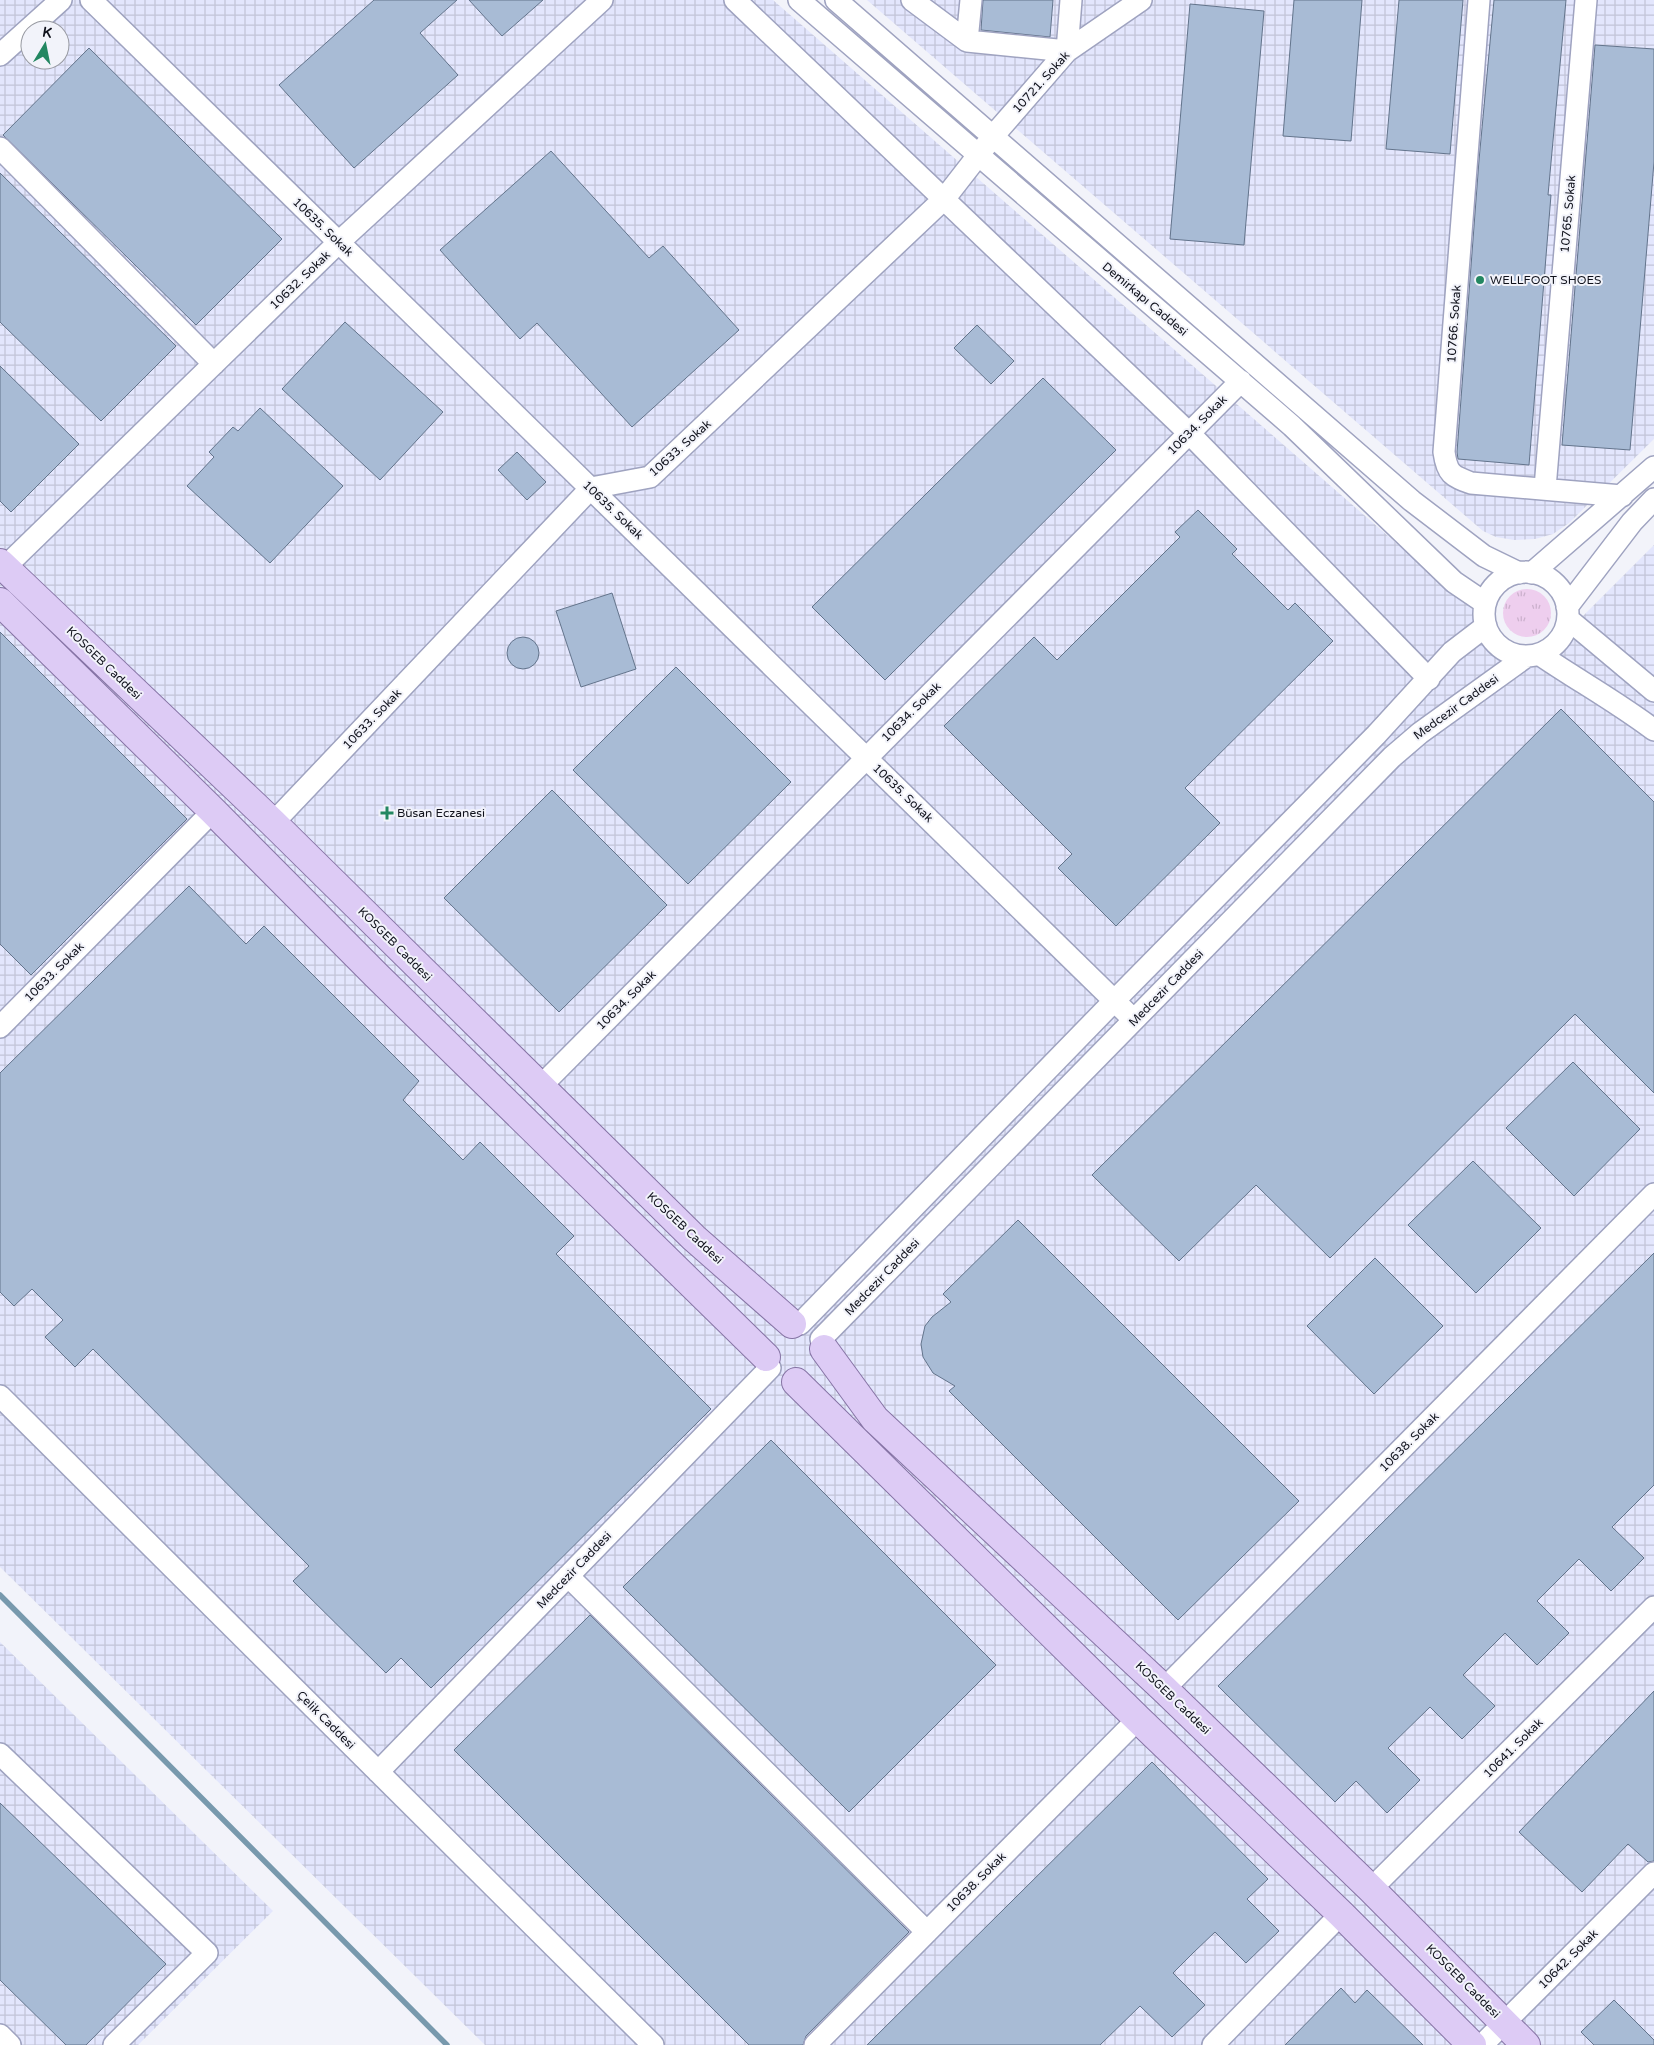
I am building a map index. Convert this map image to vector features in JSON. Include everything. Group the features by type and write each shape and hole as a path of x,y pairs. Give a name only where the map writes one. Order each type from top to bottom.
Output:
{"main road":[{"name":"KOSGEB Caddesi","path":"2,566 273,823 694,1238 809,1334 875,1419 1164,1689 1372,1889 1526,2045"},
{"path":"0,602 768,1362 781,1378 796,1382 806,1380 814,1375 824,1359 809,1334 783,1326 769,1339 768,1362"},
{"path":"796,1382 1138,1719 1341,1914 1472,2045"}],"street":[{"path":"0,55 61,0"},
{"name":"10635. Sokak","path":"91,0 1134,1020"},
{"name":"10632. Sokak","path":"2,566 339,242 602,0"},
{"path":"735,0 945,198 1189,433 1429,679"},
{"name":"Demirkapı Caddesi","path":"799,0 1240,380 1292,426 1454,582 1486,604"},
{"name":"Demirkapı Caddesi","path":"836,0 994,135 1412,501 1484,556 1526,573"},
{"path":"912,0 967,41 1067,51 1071,0"},
{"path":"967,41 971,0"},
{"name":"10721. Sokak","path":"994,135 1067,51 1141,0"},
{"name":"10766. Sokak","path":"1479,0 1444,452 1446,467 1454,477 1471,482 1622,496"},
{"name":"10765. Sokak","path":"1545,488 1586,0"},
{"name":"10633. Sokak","path":"273,823 591,488 650,477 945,198 994,135"},
{"path":"0,148 214,364"},
{"name":"10634. Sokak","path":"540,1087 1240,380"},
{"path":"1526,573 1622,496 1654,467"},
{"path":"1654,499 1632,522 1568,613 1565,630 1550,649 1533,655 1516,655 1505,650 1490,636 1484,616 1490,592 1508,576 1526,573 1545,577 1555,584 1563,595 1568,613 1654,691"},
{"name":"Medcezir Caddesi","path":"809,1334 1115,1000 1376,735 1452,652 1486,626"},
{"path":"1533,655 1596,689 1654,730"},
{"name":"Medcezir Caddesi","path":"809,1334 1134,1020 1392,757 1420,733 1533,655"},
{"name":"10633. Sokak","path":"4,1014 213,811"},
{"name":"10638. Sokak","path":"1164,1689 1654,1194"},
{"name":"Medcezir Caddesi","path":"378,1772 568,1576 768,1362"},
{"name":"Çelik Caddesi","path":"0,1396 653,2045"},
{"path":"568,1576 927,1932"},
{"name":"10641. Sokak","path":"1372,1889 1654,1607"},
{"name":"10638. Sokak","path":"815,2045 1138,1719"},
{"path":"0,1754 208,1953 114,2045"},
{"name":"10642. Sokak","path":"1482,2045 1654,1873"},
{"path":"1213,2045 1341,1914"},
{"path":"0,2035 10,2045"}],"shaded area":[{"path":"0,0 773,0 1535,664 1654,545 1654,2045 485,2045 0,1567"},
{"path":"867,0 1654,0 1654,439 1569,523 1553,534 1535,539 1514,540 1496,537 1483,531"},
{"path":"0,1642 273,1911 138,2045 0,2045"}],"green space":[{"path":"1522,589 1532,589 1541,593 1547,599 1550,604 1550,622 1541,633 1532,637 1522,637 1513,633 1507,627 1503,618 1503,608 1507,599 1513,593"}],"building":[{"path":"374,0 457,0 420,33 458,75 354,168 279,85"},
{"path":"469,0 543,0 502,36"},
{"path":"983,0 1053,0 1050,37 981,30"},
{"path":"1294,0 1362,0 1351,141 1283,136"},
{"path":"1399,0 1463,0 1450,154 1386,149"},
{"path":"1494,0 1566,0 1548,195 1551,195 1529,465 1458,459 1457,452 1479,160"},
{"path":"1190,4 1264,11 1244,245 1170,239"},
{"path":"1595,45 1654,49 1654,162 1630,450 1562,445"},
{"path":"89,48 282,239 196,325 3,135 67,70 70,70 70,67"},
{"path":"551,151 649,258 663,246 739,330 632,427 537,323 520,339 440,250"},
{"path":"0,173 176,346 101,421 0,322"},
{"path":"345,322 443,412 380,480 282,389"},
{"path":"977,325 1014,361 991,384 954,348"},
{"path":"0,366 79,444 11,512 0,501"},
{"path":"1043,378 1116,450 885,680 812,607"},
{"path":"260,408 343,486 270,563 187,486 214,457 209,452 233,427 238,431"},
{"path":"517,452 546,482 527,500 498,470"},
{"path":"1198,510 1237,549 1232,554 1288,610 1295,603 1333,641 1185,788 1220,823 1116,926 1058,868 1072,854 944,726 1034,637 1057,660 1180,537 1175,532"},
{"path":"612,593 636,669 581,687 556,611"},
{"path":"0,632 187,819 31,975 0,944"},
{"path":"523,637 529,638 534,642 538,647 538,659 534,664 529,668 523,669 517,668 512,664 508,659 507,653 508,647 512,642 517,638"},
{"path":"676,667 791,782 688,884 573,770"},
{"path":"1561,709 1654,802 1654,1093 1575,1014 1330,1258 1256,1185 1179,1261 1092,1175"},
{"path":"552,790 667,905 559,1012 444,898"},
{"path":"189,886 246,944 264,926 419,1081 403,1100 463,1160 480,1142 574,1236 556,1254 711,1409 431,1688 401,1658 386,1673 293,1581 309,1566 93,1349 75,1367 45,1337 63,1320 32,1289 14,1306 0,1292 0,1073"},
{"path":"1573,1062 1640,1129 1574,1196 1506,1128"},
{"path":"1473,1161 1541,1228 1476,1293 1408,1225"},
{"path":"1018,1220 1299,1501 1178,1620 949,1391 955,1386 933,1373 923,1357 921,1344 925,1326 932,1317 951,1302 943,1294"},
{"path":"1654,1253 1654,1485 1612,1527 1644,1558 1611,1591 1579,1559 1537,1601 1569,1633 1537,1665 1505,1633 1463,1675 1495,1706 1462,1739 1430,1707 1388,1748 1420,1780 1387,1813 1356,1781 1335,1802 1218,1686"},
{"path":"1375,1258 1443,1326 1374,1394 1307,1326"},
{"path":"771,1440 996,1665 849,1812 623,1587"},
{"path":"590,1615 909,1932 806,2036 803,2045 749,2045 454,1750"},
{"path":"1654,1691 1654,1861 1648,1862 1628,1844 1582,1892 1519,1832"},
{"path":"1152,1762 1268,1879 1247,1899 1279,1931 1246,1963 1215,1932 1173,1973 1205,2005 1172,2037 1140,2006 1100,2045 867,2045"},
{"path":"0,1803 166,1964 86,2045 66,2045 0,1980"},
{"path":"1341,1988 1355,2003 1367,1990 1423,2045 1285,2045"},
{"path":"1614,2000 1654,2040 1654,2045 1594,2045 1581,2032"}],"waterway":[{"path":"0,1595 447,2045"}],"place":[{"name":"WELLFOOT SHOES","path":"1480,280"},
{"name":"Büsan Eczanesi","path":"387,813"}]}
